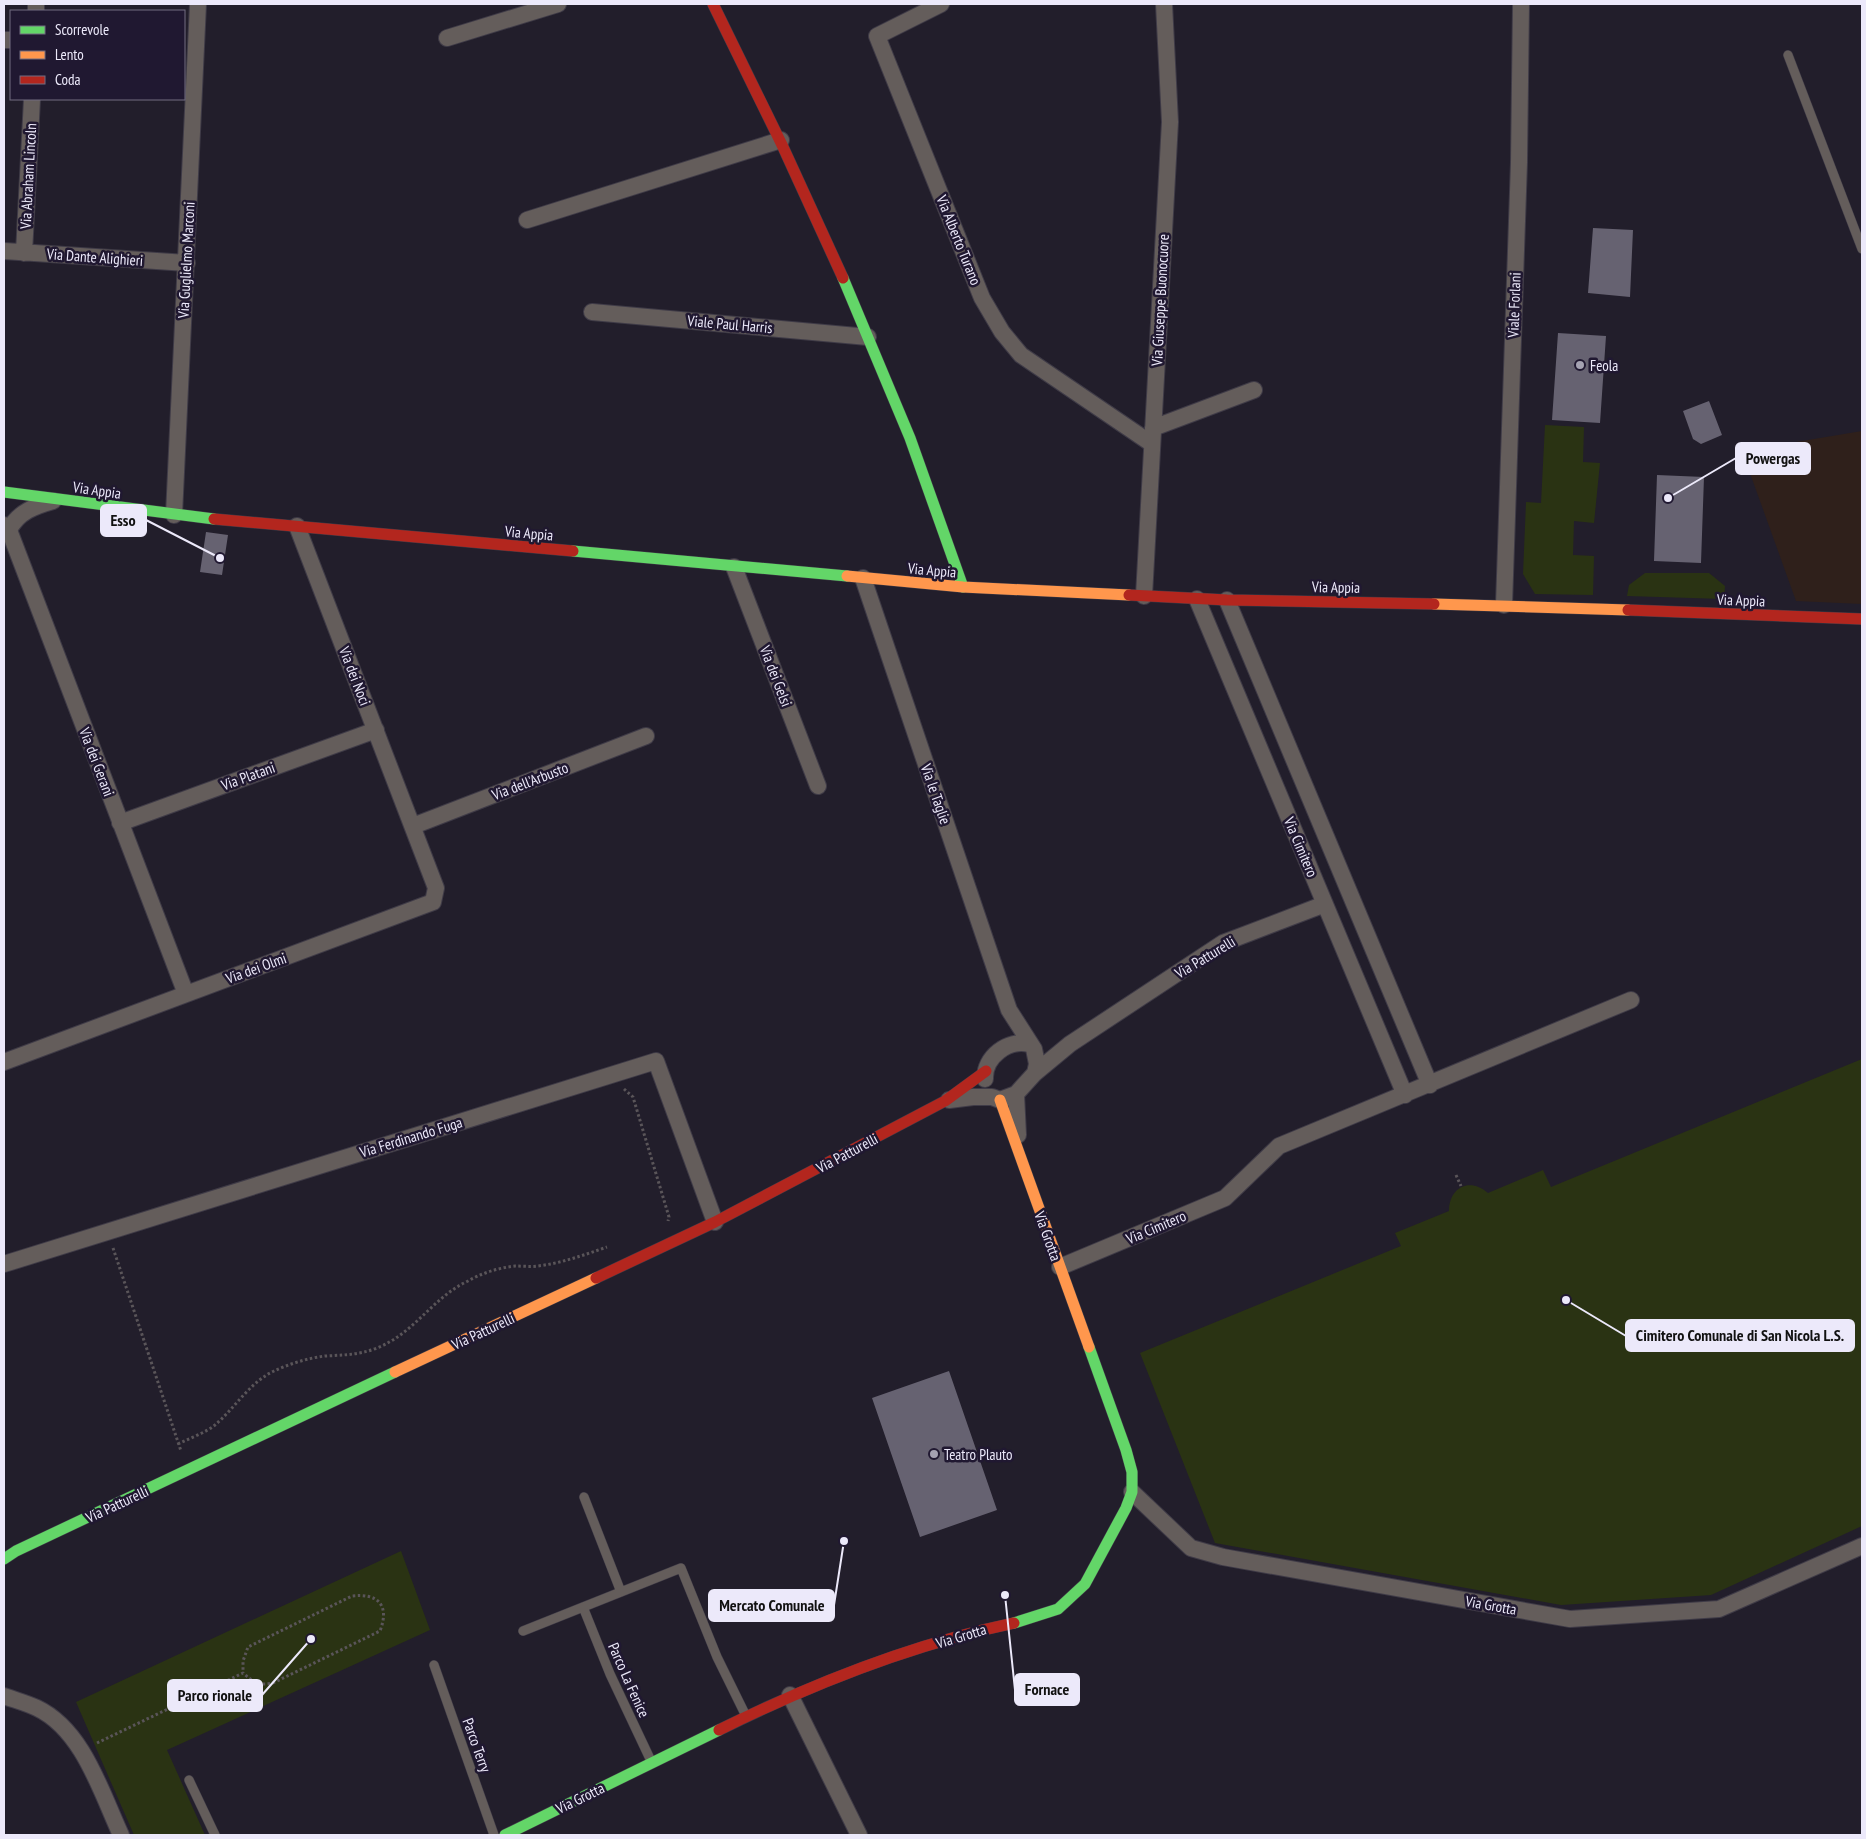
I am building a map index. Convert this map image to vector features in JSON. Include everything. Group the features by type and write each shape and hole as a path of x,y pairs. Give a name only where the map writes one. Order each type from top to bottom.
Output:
{"street":[{"name":"Via Guglielmo Marconi","path":"174,515 186,263 189,49 198,4"},
{"path":"447,38 558,4"},
{"path":"713,4 781,140 868,337 914,446 963,588"},
{"name":"Via Alberto Turano","path":"941,4 877,36 982,298 1002,332 1021,355 1152,444"},
{"name":"Via Giuseppe Buonocuore","path":"1144,596 1170,122 1164,4"},
{"name":"Viale Forlani","path":"1504,605 1519,162 1521,4"},
{"name":"Via Abraham Lincoln","path":"24,252 32,100"},
{"path":"526,220 781,140"},
{"name":"Via Dante Alighieri","path":"4,251 186,263"},
{"name":"Viale Paul Harris","path":"592,312 868,337"},
{"path":"1153,428 1254,390"},
{"name":"Via Appia","path":"4,492 174,515 963,588 1197,599 1504,605 1862,620"},
{"name":"Via dei Gerani","path":"57,500 25,511 6,528 186,994"},
{"name":"Via dei Noci","path":"297,526 413,826"},
{"name":"Via dei Gelsi","path":"734,567 818,786"},
{"name":"Via le Taglie","path":"863,578 1009,1010 1031,1046"},
{"name":"Via Cimitero","path":"1197,599 1405,1095"},
{"name":"Via Cimitero","path":"1227,600 1430,1085"},
{"name":"Via Platani","path":"120,823 376,730"},
{"name":"Via dell'Arbusto","path":"413,826 646,736"},
{"name":"Via dei Olmi","path":"4,1062 433,902 436,888 413,826"},
{"name":"Via Patturelli","path":"945,1101 996,1098 1016,1094 1035,1073 1070,1044 1223,943 1325,904"},
{"name":"Via Cimitero","path":"1060,1267 1225,1198 1278,1146 1430,1085 1631,1000"},
{"name":"Via le Taglie","path":"1006,1046 1009,1010"},
{"name":"Via Patturelli","path":"8,1555 714,1222 945,1101 986,1071 992,1058 1006,1046 1021,1042 1031,1046 1070,1044"},
{"path":"1031,1046 1037,1064 1035,1073"},
{"name":"Via Ferdinando Fuga","path":"4,1264 656,1061 714,1222"},
{"path":"986,1071 985,1085 996,1098"},
{"name":"Via Grotta","path":"1016,1094 1018,1150"},
{"name":"Via Grotta","path":"505,1835 790,1695 963,1634 1026,1622 1058,1608 1086,1584 1132,1492 1132,1472 1126,1450 1018,1150 996,1098"},
{"name":"Via Grotta","path":"1132,1492 1192,1548 1223,1557 1570,1619 1720,1609 1862,1546"},
{"path":"790,1695 859,1835"},
{"path":"4,1696 38,1709 63,1728 82,1750 121,1835"}],"lane":[{"path":"1788,55 1862,249"},
{"path":"584,1497 621,1592"},
{"path":"523,1631 681,1568 717,1657 746,1716"},
{"name":"Parco La Fenice","path":"583,1607 610,1674 652,1763"},
{"name":"Parco Terry","path":"434,1665 494,1835"},
{"path":"189,1780 215,1835"}],"path":[{"path":"617,1088 625,1090 633,1097 669,1217 667,1226"},
{"path":"1456,1175 1461,1186"},
{"path":"108,1232 182,1455"},
{"path":"178,1444 213,1426 240,1402 255,1383 273,1371 301,1361 323,1356 361,1354 379,1347 402,1335 421,1320 448,1293 482,1274 514,1266 536,1266 563,1262 616,1244"},
{"path":"352,1596 371,1596 378,1600 384,1610 384,1621 380,1631 273,1683 263,1685 253,1682 243,1673 243,1661 248,1647 352,1596"},
{"path":"82,1750 243,1673"}],"shaded area":[{"path":"1862,431 1862,604 1796,601 1742,451"}],"green space":[{"path":"1545,425 1584,427 1583,462 1600,463 1594,523 1574,521 1573,555 1594,556 1593,595 1535,594 1523,574 1526,502 1541,503"},
{"path":"1645,573 1709,573 1725,586 1724,599 1627,596 1629,585"},
{"path":"1862,1059 1862,1526 1711,1595 1561,1605 1215,1543 1140,1353 1401,1246 1395,1233 1449,1211 1453,1196 1462,1187 1474,1186 1488,1193 1543,1170 1551,1187"},
{"path":"401,1551 430,1630 167,1750 205,1835 134,1835 76,1702"}],"building":[{"path":"1593,228 1633,230 1630,297 1588,293"},
{"name":"Feola","path":"1558,333 1606,336 1600,423 1552,420"},
{"path":"1709,401 1722,435 1701,444 1693,439 1683,411"},
{"path":"1657,475 1704,477 1701,563 1654,561"},
{"path":"206,532 228,535 222,575 200,572"},
{"name":"Teatro Plauto","path":"949,1371 997,1510 920,1537 872,1398"}],"traffic: fast":[{"path":"843,278 910,438 963,587"},
{"path":"4,492 214,519"},
{"path":"573,551 847,576"},
{"path":"1014,1623 1058,1609 1085,1584 1126,1508 1132,1492 1132,1472 1126,1450 1089,1347"},
{"path":"4,1559 16,1551 395,1372"},
{"path":"505,1835 719,1730"}],"traffic: slow":[{"path":"847,576 963,587 1129,595"},
{"path":"1434,604 1628,610"},
{"path":"1000,1100 1089,1347"},
{"path":"395,1372 596,1278"}],"traffic: jam":[{"path":"713,4 783,147 843,278"},
{"path":"214,519 573,551"},
{"path":"1129,595 1227,600 1434,604"},
{"path":"1628,610 1862,619"},
{"path":"596,1278 715,1222 945,1101 986,1071"},
{"path":"719,1730 790,1697 864,1667 938,1642 1014,1623"}],"place":[{"name":"Feola","path":"1580,365"},
{"name":"Powergas","path":"1668,498"},
{"name":"Esso","path":"220,558"},
{"name":"Cimitero Comunale di San Nicola L.S.","path":"1566,1300"},
{"name":"Teatro Plauto","path":"934,1454"},
{"name":"Mercato Comunale","path":"844,1541"},
{"name":"Fornace","path":"1005,1595"},
{"name":"Parco rionale","path":"311,1639"}]}
